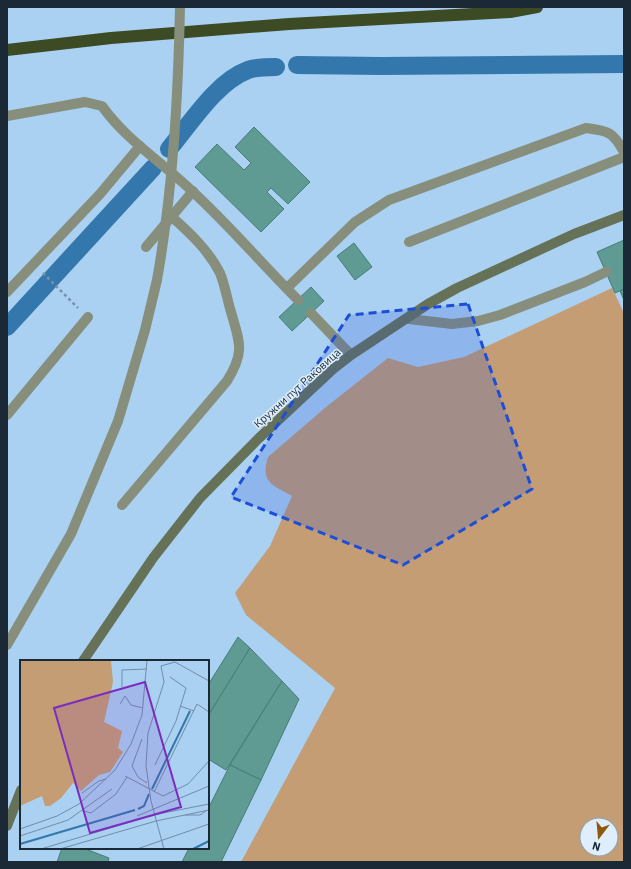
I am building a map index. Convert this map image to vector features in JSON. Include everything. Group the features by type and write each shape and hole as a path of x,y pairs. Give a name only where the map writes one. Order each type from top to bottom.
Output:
{"highway":[{"path":"7,50 111,38 289,24 502,12 538,7"}],"main road":[{"name":"Кружни пут Раковица","path":"84,660 139,577 200,498 304,395 351,355 428,304 485,273 574,234 624,215"},
{"path":"7,826 20,793"}],"street":[{"path":"7,645 71,534 115,428 134,367 157,280 171,186 178,91 180,7"},
{"path":"7,116 85,102 102,106 112,120 193,191 298,300"},
{"path":"287,288 355,222 389,200 586,128 607,131 616,138 624,152"},
{"path":"7,292 100,194 140,146"},
{"path":"409,242 624,157"},
{"path":"146,247 193,191"},
{"path":"122,505 227,381 237,365 240,351 239,338 220,273 201,246 172,217"},
{"path":"409,318 452,324 478,321 514,309 606,272"},
{"path":"311,313 351,355"},
{"path":"7,415 88,317"}],"path":[{"path":"42,272 72,302"}],"highlighted area":[{"path":"468,304 532,489 403,565 231,497 349,315"}],"shaded area":[{"path":"612,288 624,313 624,862 241,862 335,688 246,615 235,593 270,546 292,496 274,486 267,478 266,466 268,457 326,407 388,358 418,367 464,357"}],"building":[{"path":"254,127 310,182 288,204 271,188 267,192 284,209 261,232 195,167 217,144 244,170 251,163 235,147"},
{"path":"624,240 624,289 615,293 597,252"},
{"path":"354,243 372,267 355,280 337,256"},
{"path":"311,287 324,301 292,331 279,317"},
{"path":"624,289 624,300 620,291"},
{"path":"238,637 250,648 209,714 209,683"},
{"path":"250,648 282,681 226,770 209,760 209,714"},
{"path":"282,681 299,699 261,780 230,765"},
{"path":"230,765 261,780 221,862 182,862 188,849 209,849 209,807"},
{"path":"62,849 86,849 109,858 108,862 57,862"}],"waterway":[{"path":"297,65 381,66 624,64"},
{"path":"169,149 205,104 225,84 248,70 276,67"},
{"path":"7,327 153,168"}]}
